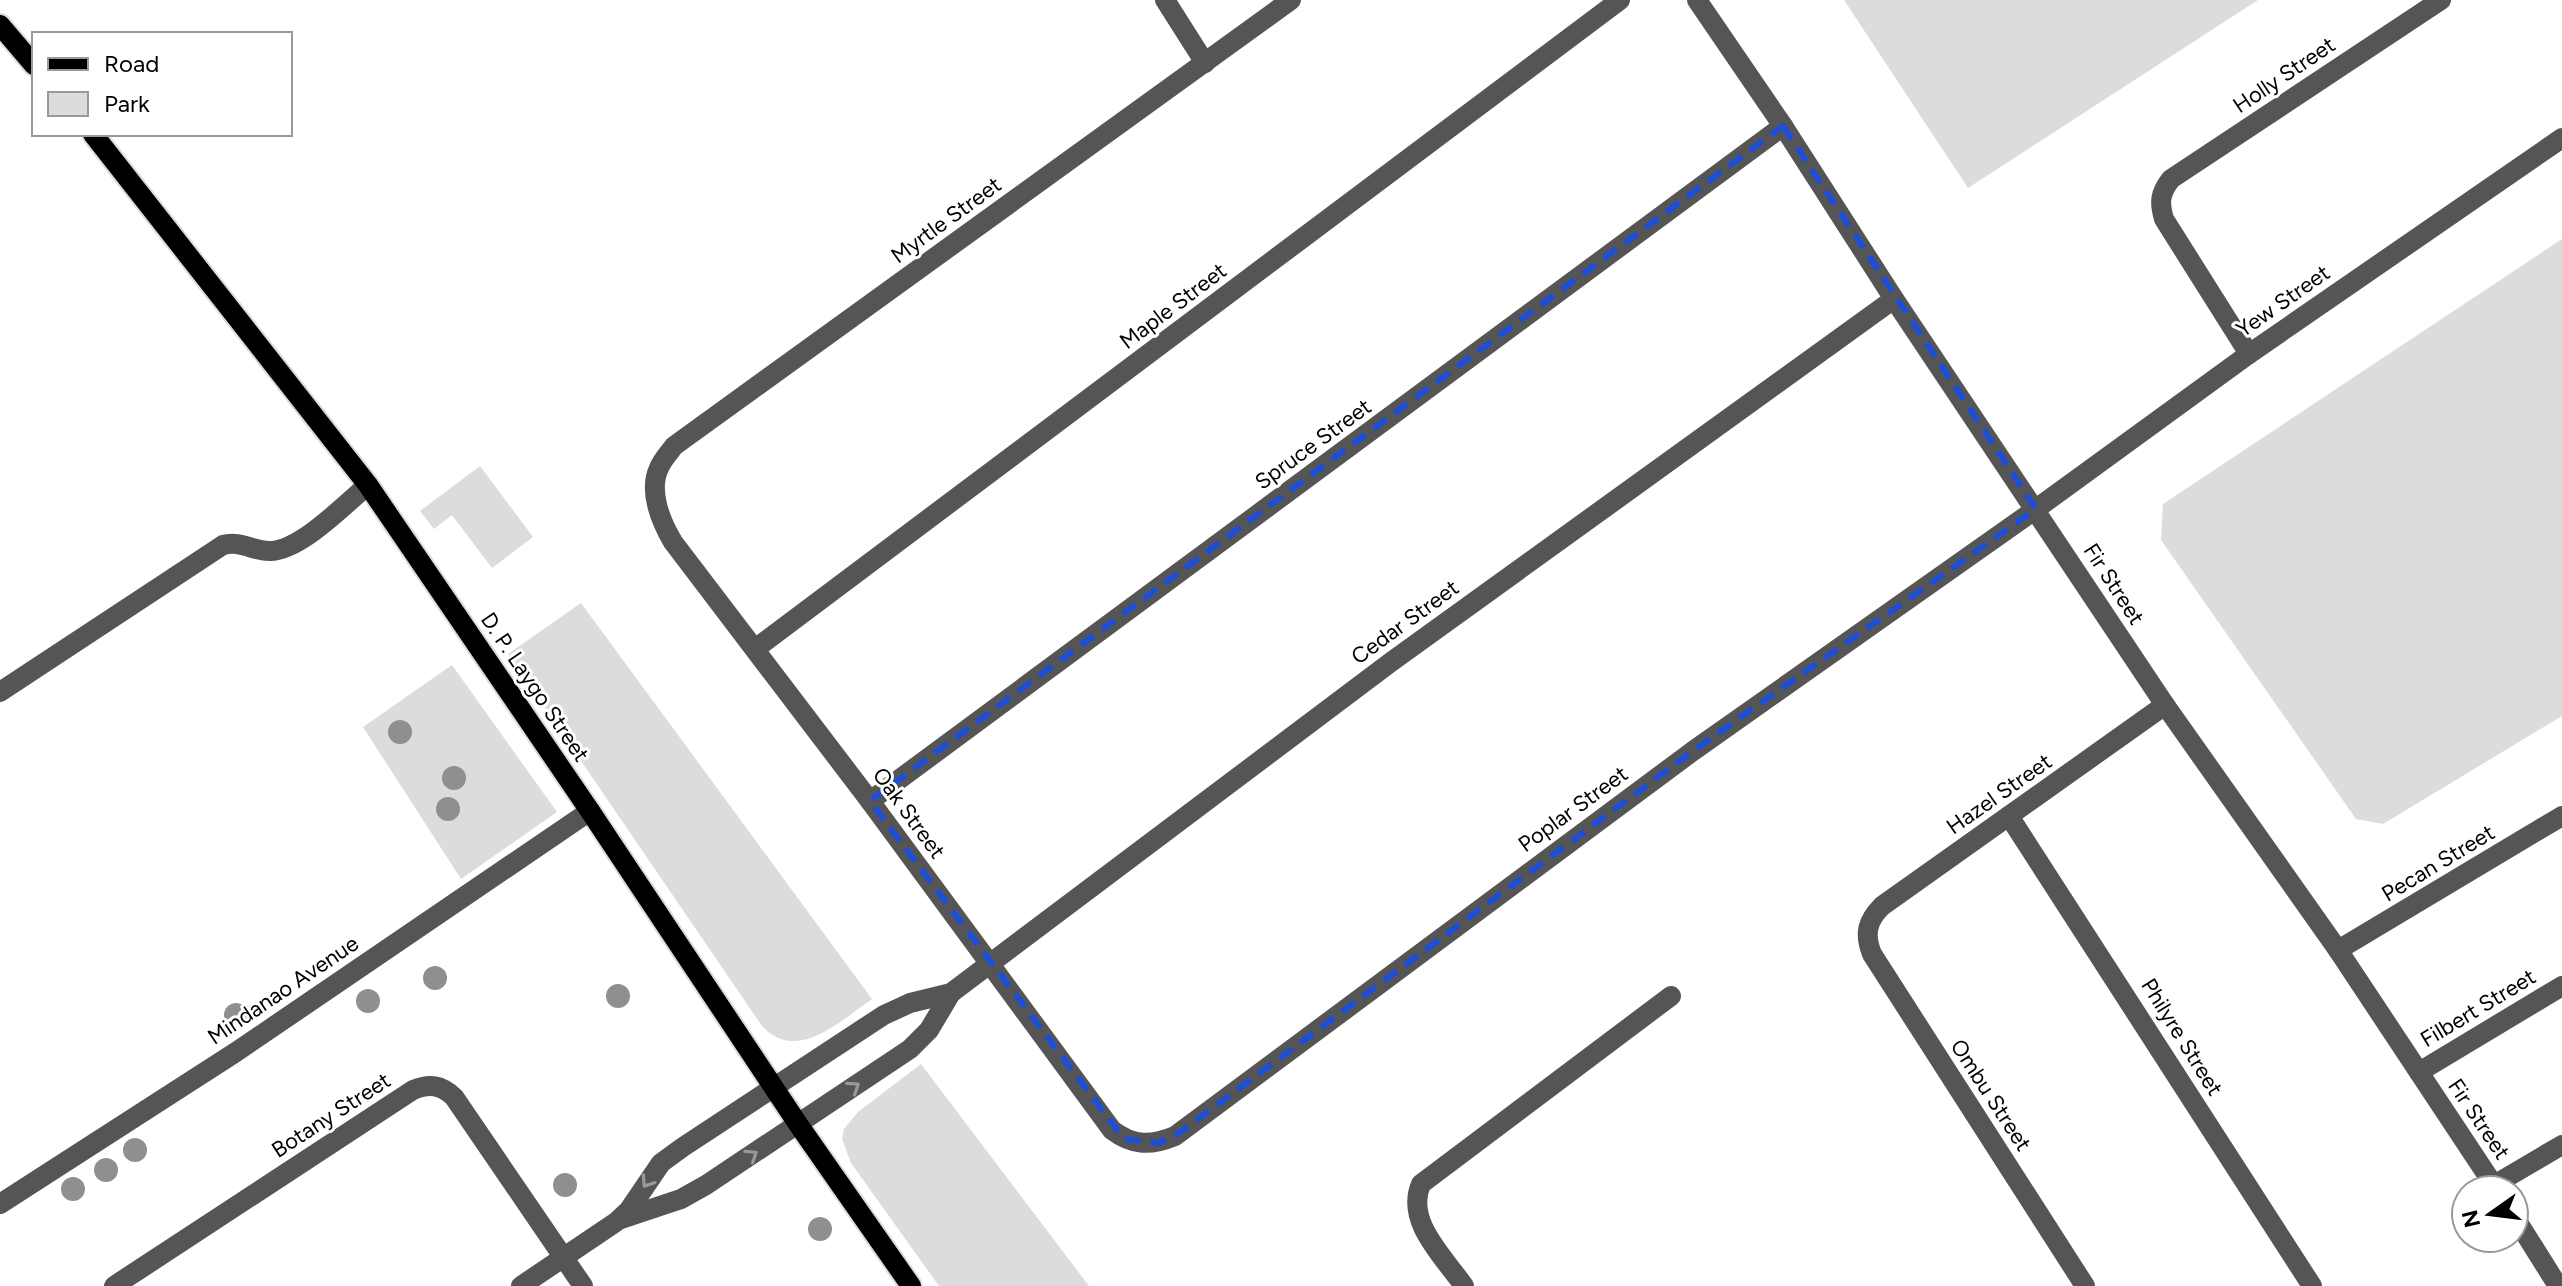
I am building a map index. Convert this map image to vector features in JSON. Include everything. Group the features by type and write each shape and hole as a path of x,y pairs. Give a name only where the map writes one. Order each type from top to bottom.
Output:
{"main road":[{"path":"0,25 32,63"},
{"name":"D. P. Laygo Street","path":"95,136 368,485 798,1124 911,1286"}],"street":[{"path":"1165,0 1205,63"},
{"name":"Myrtle Street","path":"656,496 658,469 674,446 1291,0"},
{"name":"Maple Street","path":"755,649 1620,0"},
{"name":"Fir Street","path":"1697,0 2165,705 2338,950 2487,1174"},
{"name":"Holly Street","path":"2249,354 2164,219 2160,197 2171,179 2441,0"},
{"name":"Spruce Street","path":"870,801 1783,126"},
{"name":"Yew Street","path":"2036,509 2249,354 2562,138"},
{"name":"Cedar Street","path":"951,993 1391,662 1894,299"},
{"path":"0,692 223,545 243,543 265,551 288,548 368,485"},
{"name":"Oak Street","path":"656,496 661,523 673,542 870,801 988,964 1112,1130 1124,1139 1140,1144"},
{"name":"Poplar Street","path":"1140,1144 1158,1143 1175,1136 1693,751 2036,509"},
{"name":"Hazel Street","path":"1867,927 1882,906 2165,705"},
{"name":"Mindanao Avenue","path":"0,1204 236,1052 590,811"},
{"name":"Philyre Street","path":"2009,816 2312,1286"},
{"name":"Pecan Street","path":"2338,950 2562,816"},
{"name":"Ombu Street","path":"1867,927 1867,941 1872,954 2085,1286"},
{"name":"Filbert Street","path":"2419,1072 2562,986"},
{"path":"521,1286 616,1222 629,1210 661,1163 895,1009 951,993"},
{"path":"616,1222 681,1199 798,1124 919,1041 951,993"},
{"path":"1464,1286 1416,1213 1415,1197 1421,1184 1671,996"},
{"name":"Botany Street","path":"114,1286 413,1090 435,1085 454,1097 583,1286"},
{"path":"2517,1174 2562,1145"},
{"path":"2530,1241 2558,1286"}],"highlighted area":[{"path":"1783,126 2036,509 1693,751 1175,1136 1158,1143 1124,1139 870,801"}],"green space":[{"path":"1844,0 2258,0 1968,188"},
{"path":"2562,239 2562,716 2383,824 2356,819 2161,540 2163,504"},
{"path":"480,466 533,537 492,568 452,515 434,529 420,511"},
{"path":"581,603 872,999 818,1035 789,1041 775,1037 762,1026 508,654"},
{"path":"452,665 557,812 461,879 363,727"},
{"path":"921,1064 1089,1286 939,1286 851,1163 842,1139 844,1129 858,1112"}]}
